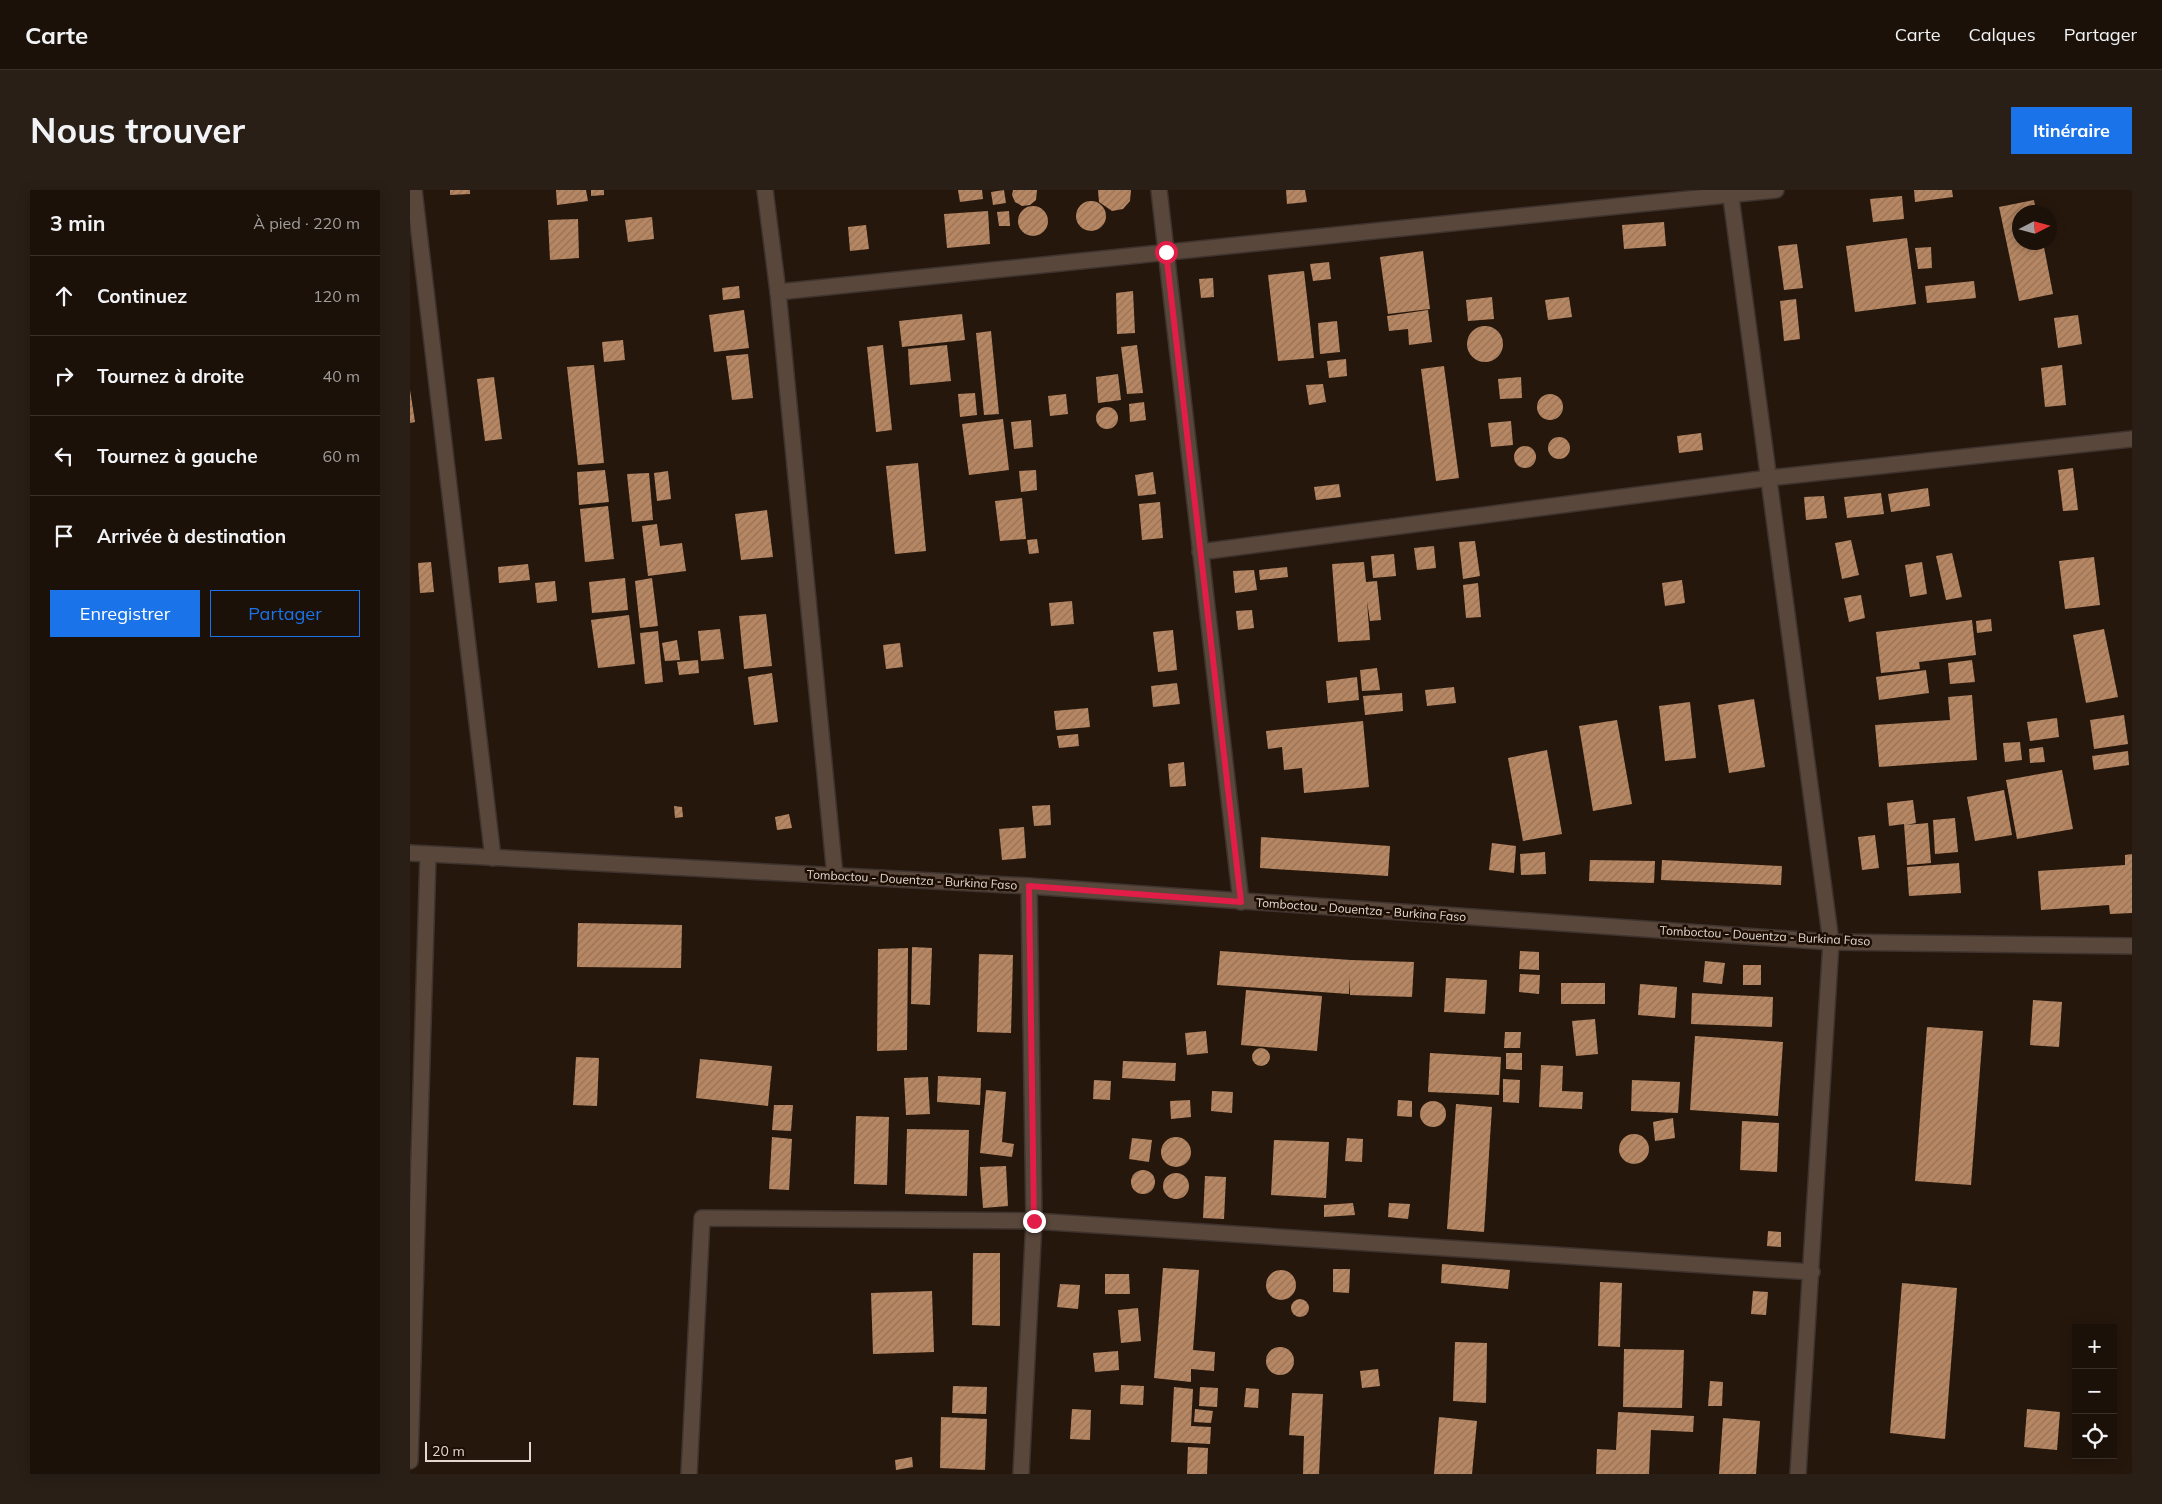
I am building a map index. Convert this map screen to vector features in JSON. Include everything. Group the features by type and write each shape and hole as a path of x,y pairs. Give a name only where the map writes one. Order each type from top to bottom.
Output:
{"street":[{"path":"414,190 493,858"},
{"path":"765,190 778,292 835,876"},
{"path":"1159,190 1241,902"},
{"path":"778,292 1730,192 1776,190"},
{"path":"1730,192 1831,942 1798,1474"},
{"path":"1200,552 1769,478 2132,439"},
{"name":"Tomboctou - Douentza - Burkina Faso","path":"410,853 1029,886 1831,942 2132,946"},
{"path":"410,1461 428,854"},
{"path":"1020,1474 1034,1221 1029,886"},
{"path":"689,1474 702,1218 1034,1221 1812,1272"}],"building":[{"path":"450,190 470,190 470,194 450,195"},
{"path":"556,190 586,190 588,201 557,205"},
{"path":"591,190 604,190 604,195 591,196"},
{"path":"958,190 982,190 983,199 960,202"},
{"path":"1004,190 1006,203 993,205 991,192"},
{"path":"1013,190 1037,190 1036,200 1030,205 1022,206 1015,202 1012,195"},
{"path":"1098,190 1131,190 1130,201 1123,209 1112,211 1099,202"},
{"path":"1286,190 1305,190 1307,202 1287,204"},
{"path":"1914,190 1952,190 1953,197 1915,202"},
{"path":"1902,196 1904,219 1873,222 1870,199"},
{"path":"2034,200 2035,205 2012,205 2012,250 2045,250 2053,294 2019,301 1999,207"},
{"path":"1091,201 1102,205 1106,216 1102,227 1091,231 1080,227 1076,216 1080,205"},
{"path":"1033,206 1044,210 1048,221 1044,232 1033,236 1022,232 1018,221 1022,210"},
{"path":"988,211 990,244 947,248 944,214"},
{"path":"1009,211 1010,226 999,226 997,212"},
{"path":"652,217 654,239 628,242 625,220"},
{"path":"578,219 579,258 550,260 548,220"},
{"path":"1664,222 1666,246 1624,249 1622,225"},
{"path":"866,225 869,249 850,251 848,227"},
{"path":"1907,238 1916,304 1855,312 1846,246"},
{"path":"1797,244 1803,288 1784,290 1778,246"},
{"path":"1931,247 1932,268 1918,269 1915,248"},
{"path":"1423,251 1430,309 1388,314 1380,257"},
{"path":"1329,262 1331,279 1313,281 1310,264"},
{"path":"1304,271 1314,358 1278,361 1268,275"},
{"path":"1213,278 1214,297 1201,298 1199,279"},
{"path":"1974,281 1976,298 1927,303 1925,286"},
{"path":"739,286 740,298 723,300 722,288"},
{"path":"1133,291 1135,333 1117,334 1116,293"},
{"path":"1492,297 1494,319 1468,321 1466,300"},
{"path":"1569,297 1572,317 1548,320 1545,300"},
{"path":"1796,299 1800,339 1784,341 1780,301"},
{"path":"744,310 749,348 714,352 709,315"},
{"path":"1428,310 1432,342 1409,345 1408,329 1389,331 1387,316"},
{"path":"962,314 965,340 902,347 899,321"},
{"path":"2078,315 2082,344 2058,348 2054,318"},
{"path":"1337,321 1340,352 1320,354 1318,323"},
{"path":"1485,326 1492,327 1498,331 1502,337 1502,351 1498,357 1492,361 1485,362 1478,361 1472,357 1468,351 1467,344 1468,337 1472,331 1478,327"},
{"path":"991,331 999,414 984,415 976,333"},
{"path":"623,340 625,360 604,362 602,342"},
{"path":"883,345 892,430 876,432 867,347"},
{"path":"947,345 951,381 910,385 908,349"},
{"path":"1137,345 1143,393 1127,394 1121,347"},
{"path":"748,354 753,398 732,400 726,356"},
{"path":"1346,359 1347,376 1329,378 1327,361"},
{"path":"594,365 604,463 578,465 567,367"},
{"path":"2062,365 2066,405 2045,407 2041,368"},
{"path":"1444,366 1459,478 1436,481 1421,369"},
{"path":"1118,374 1121,400 1098,403 1096,377"},
{"path":"494,377 502,439 485,441 477,379"},
{"path":"1521,377 1522,398 1500,399 1498,379"},
{"path":"1323,384 1326,402 1309,405 1306,385"},
{"path":"410,390 415,422 410,423"},
{"path":"975,393 977,415 960,417 958,394"},
{"path":"1066,394 1068,414 1050,416 1048,396"},
{"path":"1550,394 1559,398 1563,407 1559,416 1550,420 1541,416 1537,407 1541,398"},
{"path":"1144,402 1146,420 1130,422 1129,404"},
{"path":"1107,407 1115,410 1118,418 1115,426 1107,429 1099,426 1096,418 1099,410"},
{"path":"1003,419 1009,470 969,475 962,424"},
{"path":"1031,420 1033,447 1014,449 1011,422"},
{"path":"1511,421 1513,445 1491,447 1488,423"},
{"path":"1701,433 1703,450 1679,453 1677,436"},
{"path":"1555,437 1563,437 1570,444 1570,452 1563,459 1555,459 1548,452 1548,444"},
{"path":"1521,446 1529,446 1536,453 1536,461 1529,468 1521,468 1514,461 1514,453"},
{"path":"918,463 926,551 895,554 886,466"},
{"path":"2073,468 2078,510 2063,511 2058,470"},
{"path":"605,470 609,502 579,505 577,472"},
{"path":"1036,470 1037,490 1021,492 1019,471"},
{"path":"668,471 671,499 657,501 654,473"},
{"path":"1153,472 1156,494 1138,496 1135,475"},
{"path":"649,473 653,520 632,522 627,474"},
{"path":"1339,484 1341,497 1316,500 1314,487"},
{"path":"1928,488 1930,506 1891,512 1888,494"},
{"path":"1881,493 1884,514 1847,518 1844,497"},
{"path":"1824,496 1827,518 1806,520 1804,497"},
{"path":"1022,498 1026,539 1000,541 995,501"},
{"path":"1160,502 1163,538 1142,540 1139,504"},
{"path":"608,506 614,559 585,562 580,509"},
{"path":"767,510 773,557 741,560 735,514"},
{"path":"657,524 660,546 682,543 686,571 648,576 642,526"},
{"path":"1037,539 1039,553 1029,554 1027,540"},
{"path":"1851,540 1859,575 1842,579 1835,543"},
{"path":"1475,541 1480,576 1463,579 1459,542"},
{"path":"1434,546 1436,568 1417,570 1414,548"},
{"path":"1952,553 1962,597 1946,600 1936,556"},
{"path":"1394,554 1396,576 1373,578 1371,556"},
{"path":"2094,557 2100,605 2065,609 2059,561"},
{"path":"431,562 434,592 420,593 418,563"},
{"path":"1364,562 1366,582 1377,581 1381,620 1370,621 1367,601 1370,640 1338,642 1332,564"},
{"path":"1922,562 1927,594 1910,597 1905,565"},
{"path":"528,564 530,580 499,583 498,567"},
{"path":"1287,567 1288,577 1260,580 1259,570"},
{"path":"1254,570 1257,590 1235,593 1233,571"},
{"path":"625,578 628,610 592,613 589,582"},
{"path":"652,578 658,626 640,628 635,581"},
{"path":"1682,580 1685,603 1665,606 1662,583"},
{"path":"555,581 557,601 537,603 535,583"},
{"path":"1478,583 1481,617 1466,618 1463,585"},
{"path":"1861,595 1865,618 1849,622 1844,598"},
{"path":"1072,601 1074,624 1051,626 1049,603"},
{"path":"1252,610 1254,628 1238,630 1236,611"},
{"path":"766,614 772,666 744,669 739,616"},
{"path":"629,615 635,664 598,668 591,620"},
{"path":"1991,619 1992,631 1977,633 1976,621"},
{"path":"1972,620 1976,655 1919,662 1920,669 1881,673 1876,632"},
{"path":"720,629 724,659 701,661 698,631"},
{"path":"2104,629 2118,697 2086,703 2073,635"},
{"path":"1173,630 1177,670 1158,672 1153,632"},
{"path":"658,631 663,682 645,684 640,633"},
{"path":"677,640 680,660 665,661 662,643"},
{"path":"900,643 903,667 886,669 883,645"},
{"path":"698,660 699,673 679,675 677,662"},
{"path":"1972,660 1975,682 1950,684 1948,663"},
{"path":"1377,668 1380,690 1362,691 1360,670"},
{"path":"1926,670 1929,693 1879,700 1876,677"},
{"path":"772,673 778,722 754,725 748,677"},
{"path":"1357,677 1359,700 1328,703 1326,681"},
{"path":"1177,683 1180,704 1153,707 1151,686"},
{"path":"1454,687 1456,703 1427,706 1425,690"},
{"path":"1402,693 1403,711 1365,715 1363,696"},
{"path":"1972,695 1977,760 1879,767 1875,725 1950,720 1948,697"},
{"path":"1754,699 1765,767 1729,773 1718,705"},
{"path":"1690,702 1696,758 1665,761 1659,706"},
{"path":"1088,708 1090,727 1056,730 1054,711"},
{"path":"2124,715 2128,744 2094,749 2090,720"},
{"path":"2057,718 2059,737 2030,741 2027,722"},
{"path":"1617,720 1632,804 1593,811 1579,726"},
{"path":"1363,721 1369,787 1304,793 1302,768 1284,770 1282,747 1268,749 1266,731"},
{"path":"1078,734 1079,746 1059,748 1057,736"},
{"path":"2020,742 2022,760 2005,762 2003,743"},
{"path":"2043,747 2045,762 2030,763 2029,749"},
{"path":"1547,750 1562,834 1523,841 1508,758"},
{"path":"2128,751 2129,765 2094,770 2092,756"},
{"path":"1184,762 1186,786 1170,787 1168,764"},
{"path":"2062,770 2073,829 2017,839 2006,780"},
{"path":"2004,790 2012,835 1975,841 1967,797"},
{"path":"1913,800 1916,823 1906,825 1928,823 1931,863 1907,865 1904,824 1889,826 1887,803"},
{"path":"1050,805 1051,825 1034,826 1032,806"},
{"path":"674,806 682,807 683,817 675,818"},
{"path":"789,814 792,828 777,830 775,817"},
{"path":"1955,818 1958,852 1935,854 1933,820"},
{"path":"1024,827 1026,858 1002,860 999,829"},
{"path":"1875,835 1879,868 1862,870 1858,837"},
{"path":"1261,837 1390,846 1388,876 1260,868"},
{"path":"1492,843 1516,846 1514,873 1489,870"},
{"path":"1545,852 1546,874 1521,875 1520,854"},
{"path":"2132,854 2132,913 2110,914 2109,905 2041,910 2038,871 2125,865 2125,855"},
{"path":"1590,860 1655,861 1654,883 1589,881"},
{"path":"1662,860 1782,866 1781,885 1661,880"},
{"path":"1959,863 1961,893 1909,896 1907,867"},
{"path":"578,923 682,925 681,968 577,967"},
{"path":"912,947 932,948 930,1005 911,1004"},
{"path":"908,948 907,1050 877,1051 878,949"},
{"path":"1220,951 1351,960 1414,962 1412,997 1350,995 1350,976 1349,994 1217,985"},
{"path":"1520,951 1539,952 1539,970 1519,969"},
{"path":"979,954 1013,955 1011,1033 977,1032"},
{"path":"1705,961 1725,963 1722,984 1703,982"},
{"path":"1743,965 1761,965 1761,985 1743,985"},
{"path":"1520,974 1540,975 1539,994 1519,992"},
{"path":"1446,978 1487,980 1485,1014 1444,1012"},
{"path":"1561,983 1605,983 1605,1004 1561,1004"},
{"path":"1640,984 1677,987 1675,1018 1638,1015"},
{"path":"1246,990 1322,996 1317,1051 1241,1045"},
{"path":"1692,993 1773,997 1772,1027 1691,1024"},
{"path":"2033,1000 2062,1002 2059,1047 2030,1045"},
{"path":"1595,1019 1598,1054 1576,1056 1572,1021"},
{"path":"1927,1027 1983,1031 1971,1185 1915,1181"},
{"path":"1206,1031 1208,1053 1187,1055 1185,1033"},
{"path":"1505,1032 1521,1032 1520,1048 1504,1048"},
{"path":"1695,1036 1783,1042 1778,1116 1690,1110"},
{"path":"1261,1048 1267,1051 1270,1057 1267,1063 1261,1066 1255,1063 1252,1057 1255,1051"},
{"path":"1430,1053 1501,1057 1499,1095 1428,1092"},
{"path":"1506,1053 1522,1053 1522,1070 1506,1069"},
{"path":"576,1057 599,1058 597,1106 573,1105"},
{"path":"700,1059 772,1066 768,1106 696,1098"},
{"path":"1123,1061 1176,1063 1175,1081 1122,1078"},
{"path":"1541,1065 1563,1066 1562,1091 1583,1092 1582,1109 1539,1107"},
{"path":"938,1076 981,1078 980,1105 937,1102"},
{"path":"928,1077 930,1114 906,1115 904,1078"},
{"path":"1503,1079 1520,1080 1519,1103 1503,1102"},
{"path":"1094,1080 1111,1081 1110,1100 1093,1099"},
{"path":"1632,1080 1680,1082 1678,1113 1631,1111"},
{"path":"986,1090 1006,1092 1002,1142 1014,1144 1012,1157 980,1153"},
{"path":"1212,1091 1233,1092 1232,1113 1211,1111"},
{"path":"1190,1100 1191,1117 1171,1119 1170,1101"},
{"path":"1398,1100 1412,1101 1412,1117 1397,1116"},
{"path":"1433,1101 1442,1105 1446,1114 1442,1123 1433,1127 1424,1123 1420,1114 1424,1105"},
{"path":"1456,1104 1492,1107 1484,1232 1447,1229"},
{"path":"774,1105 793,1105 791,1131 772,1130"},
{"path":"856,1116 889,1117 887,1185 854,1184"},
{"path":"1673,1118 1675,1138 1655,1141 1653,1122"},
{"path":"1742,1121 1779,1123 1777,1172 1740,1170"},
{"path":"907,1129 969,1130 967,1196 905,1194"},
{"path":"1634,1134 1645,1138 1649,1149 1645,1160 1634,1164 1623,1160 1619,1149 1623,1138"},
{"path":"772,1137 792,1139 789,1190 769,1189"},
{"path":"1176,1137 1182,1138 1190,1146 1190,1158 1182,1166 1176,1167 1170,1166 1162,1158 1161,1152 1162,1146 1170,1138"},
{"path":"1132,1138 1152,1140 1149,1162 1129,1159"},
{"path":"1347,1138 1363,1139 1362,1162 1345,1161"},
{"path":"1274,1140 1329,1142 1326,1198 1271,1195"},
{"path":"1006,1166 1008,1206 983,1208 980,1167"},
{"path":"1143,1170 1148,1171 1154,1177 1154,1187 1148,1193 1143,1194 1138,1193 1132,1187 1131,1182 1132,1177 1138,1171"},
{"path":"1176,1173 1185,1177 1189,1186 1185,1195 1176,1199 1167,1195 1163,1186 1167,1177"},
{"path":"1205,1176 1226,1177 1224,1219 1203,1218"},
{"path":"1353,1203 1355,1215 1324,1217 1324,1205"},
{"path":"1389,1203 1410,1204 1408,1219 1388,1217"},
{"path":"1768,1231 1781,1232 1781,1247 1767,1246"},
{"path":"973,1253 1000,1253 1000,1326 972,1325"},
{"path":"1442,1264 1510,1270 1508,1289 1441,1283"},
{"path":"1163,1268 1199,1270 1193,1350 1215,1352 1214,1371 1191,1369 1191,1382 1154,1378"},
{"path":"1333,1269 1350,1269 1349,1293 1333,1292"},
{"path":"1281,1270 1291,1275 1296,1285 1291,1295 1281,1300 1271,1295 1266,1285 1271,1275"},
{"path":"1105,1274 1129,1274 1130,1294 1105,1294"},
{"path":"1600,1282 1622,1283 1620,1347 1598,1346"},
{"path":"1902,1283 1957,1288 1945,1439 1890,1433"},
{"path":"1060,1284 1080,1285 1078,1309 1057,1307"},
{"path":"932,1291 934,1352 873,1354 871,1293"},
{"path":"1753,1291 1768,1292 1766,1315 1751,1314"},
{"path":"1300,1299 1306,1302 1309,1308 1306,1314 1300,1317 1294,1314 1291,1308 1294,1302"},
{"path":"1138,1308 1141,1341 1121,1343 1118,1310"},
{"path":"1455,1342 1487,1343 1486,1403 1453,1401"},
{"path":"1280,1347 1290,1351 1294,1361 1290,1371 1280,1375 1270,1371 1266,1361 1270,1351"},
{"path":"1624,1349 1684,1350 1682,1408 1623,1407"},
{"path":"1118,1351 1119,1370 1095,1372 1093,1353"},
{"path":"1378,1369 1380,1386 1362,1388 1360,1371"},
{"path":"1710,1381 1723,1382 1722,1406 1708,1406"},
{"path":"1121,1385 1144,1386 1143,1405 1120,1404"},
{"path":"953,1386 987,1387 986,1414 952,1413"},
{"path":"1174,1387 1193,1389 1191,1426 1211,1427 1210,1444 1171,1442"},
{"path":"1200,1387 1218,1388 1217,1407 1199,1406"},
{"path":"1246,1388 1259,1389 1258,1408 1244,1407"},
{"path":"1292,1393 1323,1394 1319,1474 1303,1474 1304,1436 1289,1435"},
{"path":"1072,1409 1091,1410 1090,1440 1070,1439"},
{"path":"1195,1409 1213,1411 1211,1423 1194,1422"},
{"path":"2027,1409 2060,1412 2057,1450 2024,1447"},
{"path":"1618,1412 1694,1416 1693,1432 1651,1430 1649,1474 1596,1474 1597,1449 1616,1450"},
{"path":"941,1417 987,1419 985,1470 940,1468"},
{"path":"1439,1417 1477,1421 1472,1474 1434,1474"},
{"path":"1723,1418 1760,1421 1756,1474 1719,1474"},
{"path":"1188,1447 1208,1448 1207,1474 1187,1474"},
{"path":"912,1457 913,1467 896,1470 895,1460"}],"route":[{"path":"1034,1221 1029,886 1241,902 1166,252"}]}
